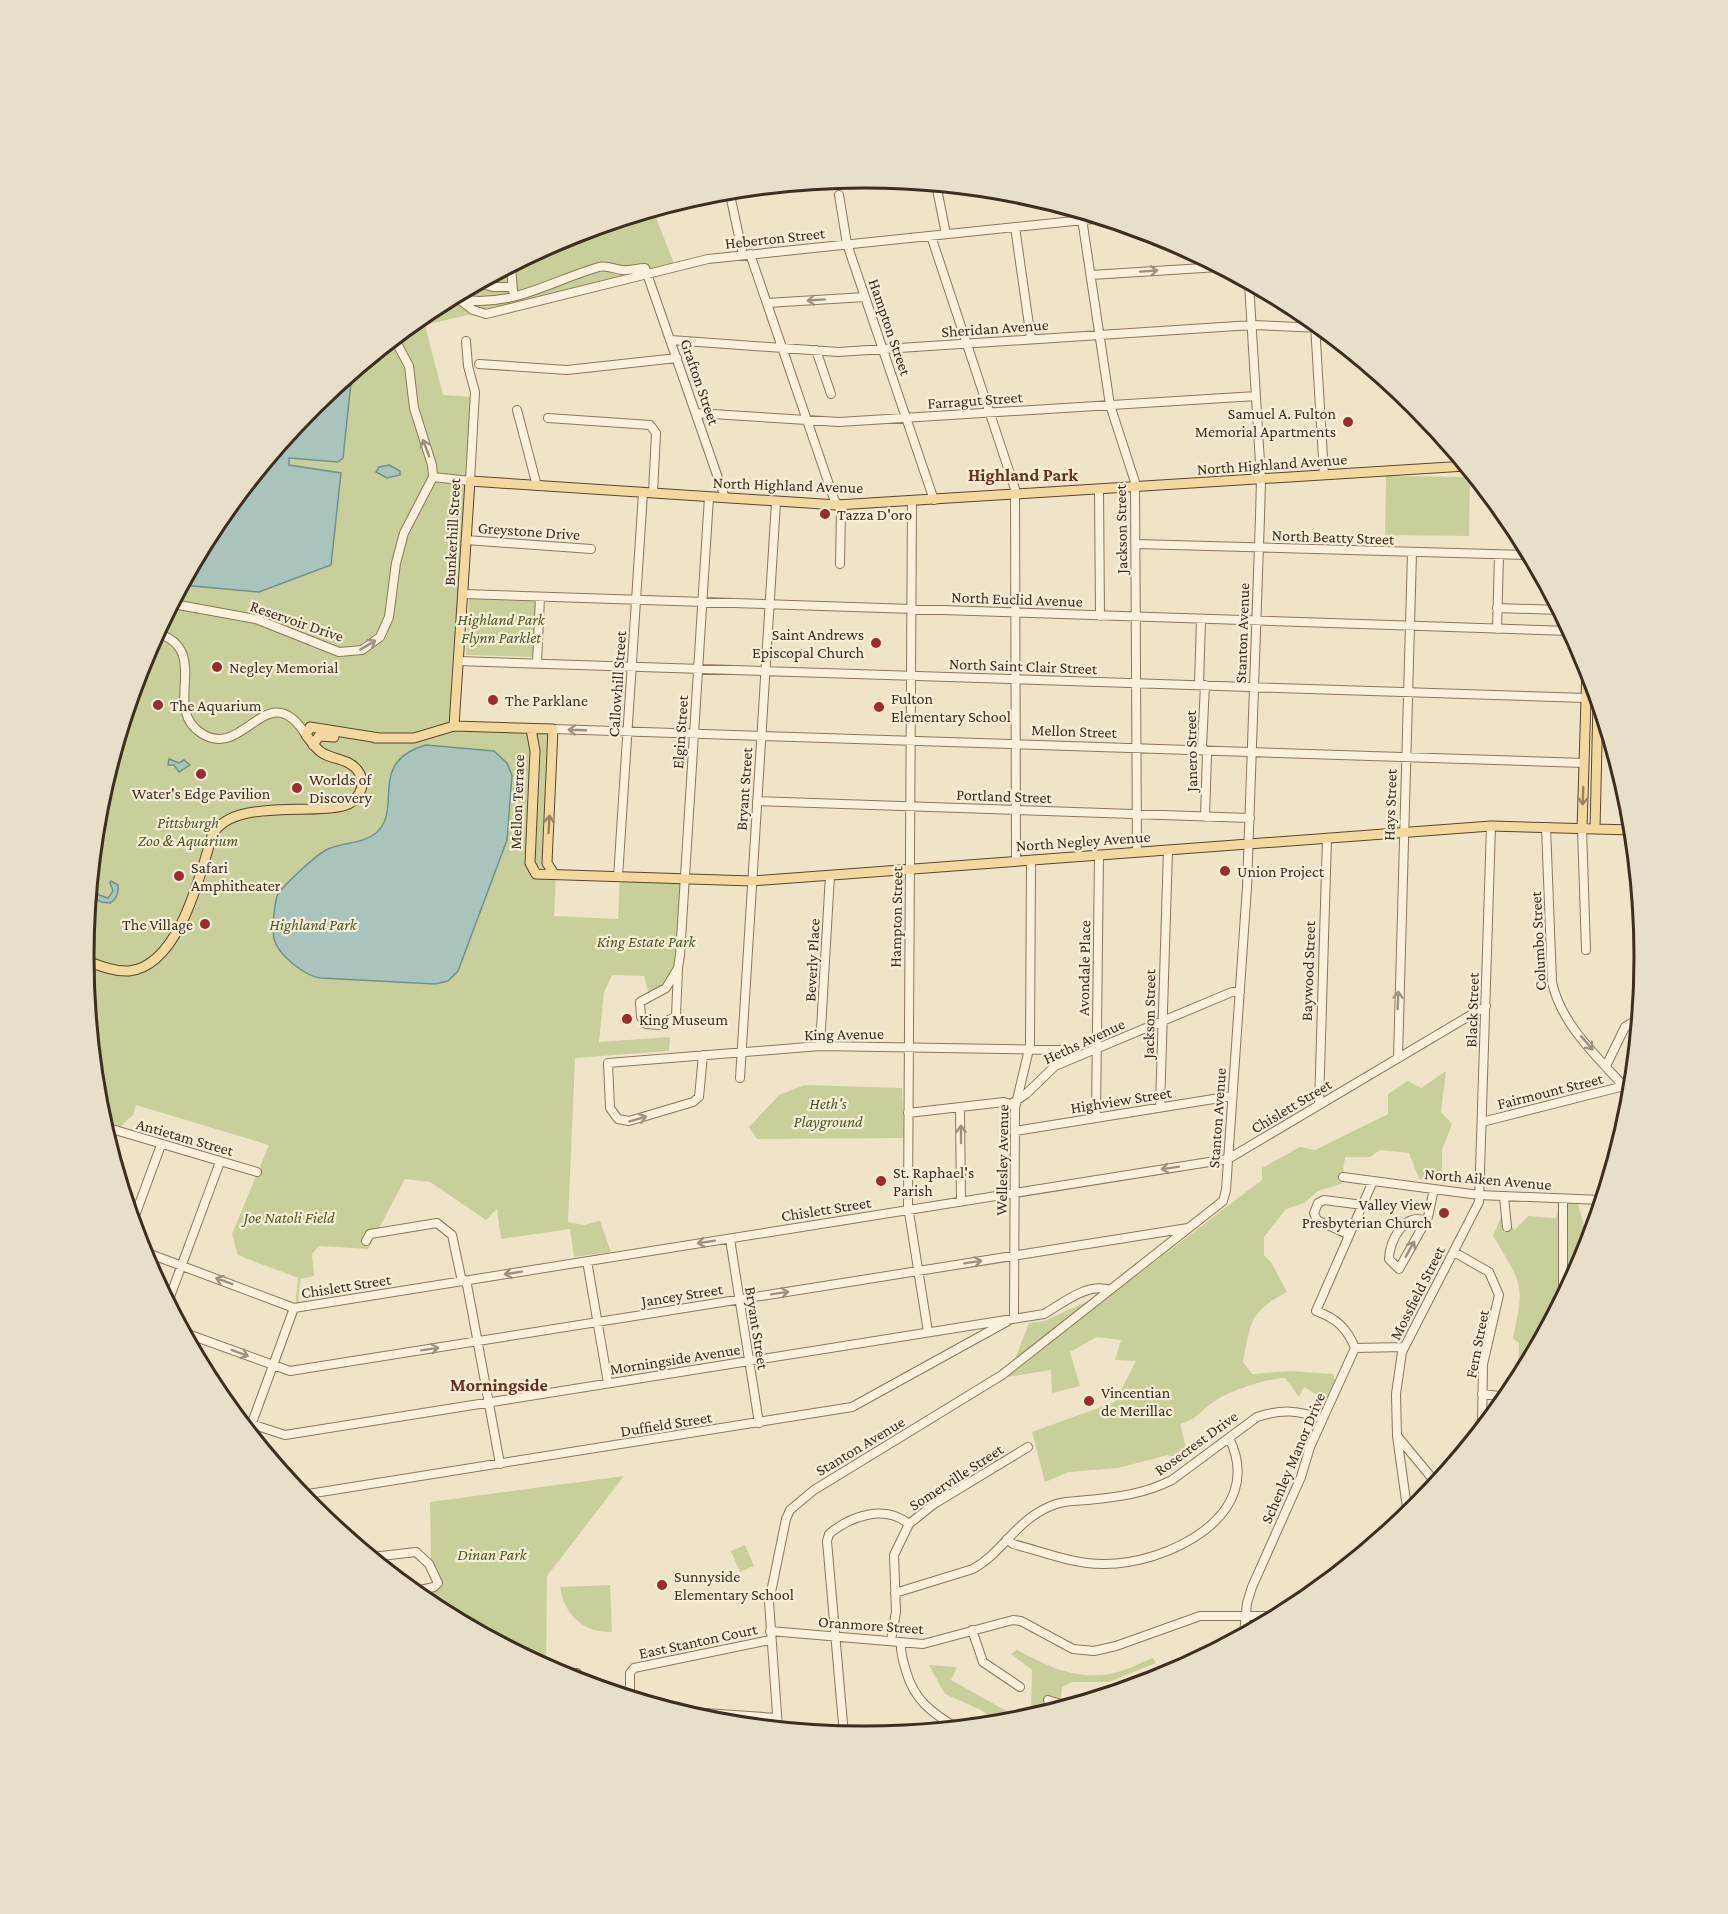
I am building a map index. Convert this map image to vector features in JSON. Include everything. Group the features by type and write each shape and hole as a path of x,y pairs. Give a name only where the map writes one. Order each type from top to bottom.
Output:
{"main road":[{"name":"North Highland Avenue","path":"470,481 837,505 1456,467"},
{"name":"Bunkerhill Street","path":"454,726 470,481"},
{"path":"1582,829 1586,692"},
{"path":"1594,829 1597,725"},
{"path":"94,963 127,971 151,962 188,910 212,836 219,826 256,812 336,808 354,801 362,784 357,770 345,761 321,753 306,735 314,726 343,734 379,738"},
{"name":"Mellon Street","path":"379,738 414,738 454,726 553,729"},
{"name":"Mellon Terrace","path":"531,729 535,751 530,863 536,874"},
{"name":"Mellon Terrace","path":"553,729 547,863 554,874"},
{"path":"314,745 321,735 347,740 379,738"},
{"name":"North Negley Avenue","path":"536,874 752,881 1491,826 1623,830"}],"street":[{"path":"937,191 946,234"},
{"name":"Hampton Street","path":"839,195 847,244 934,500"},
{"path":"731,199 746,255 767,303 841,511 840,564"},
{"name":"Heberton Street","path":"462,301 473,310 486,314 708,259 1082,220"},
{"name":"Jackson Street","path":"1082,220 1110,405 1135,488 1137,852"},
{"path":"1015,227 1031,339"},
{"path":"931,236 1016,495 1014,810 1016,861"},
{"path":"463,301 478,303 541,290 600,267 622,270 645,268 649,275"},
{"path":"1091,275 1206,268"},
{"path":"511,274 514,296"},
{"name":"Grafton Street","path":"649,275 725,498"},
{"path":"489,286 512,287"},
{"name":"Stanton Avenue","path":"777,1721 768,1614 773,1577 790,1510 814,1490 1002,1375 1222,1201 1228,1159 1249,844 1257,621 1261,479 1249,291"},
{"path":"767,303 865,297"},
{"name":"Sheridan Avenue","path":"671,340 838,352 1251,326 1304,326"},
{"path":"1317,336 1324,475"},
{"name":"Bunkerhill Street","path":"466,341 475,392 470,481"},
{"path":"398,346 408,366 414,408 432,465 433,477"},
{"path":"816,350 831,394"},
{"path":"478,364 567,370 677,358"},
{"name":"Farragut Street","path":"696,413 839,422 1256,396"},
{"path":"517,410 537,486"},
{"name":"Callowhill Street","path":"548,418 650,425 656,433 636,600 618,877"},
{"name":"North Highland Avenue","path":"433,477 470,481"},
{"name":"Reservoir Drive","path":"180,606 270,623 326,649 348,653 366,648 380,637 387,624 404,533 433,477"},
{"path":"1099,490 1100,615"},
{"name":"Elgin Street","path":"678,968 666,988 640,1002 641,1017 646,1024 660,1025 675,1017 709,497"},
{"name":"Hampton Street","path":"912,501 909,1210 928,1332"},
{"name":"Bryant Street","path":"740,1078 776,502"},
{"name":"Greystone Drive","path":"466,540 591,549"},
{"name":"North Beatty Street","path":"1136,544 1520,555"},
{"name":"Hays Street","path":"1398,1058 1412,553"},
{"path":"1497,629 1499,556"},
{"name":"North Euclid Avenue","path":"463,594 1560,631"},
{"path":"537,663 540,597"},
{"path":"1497,608 1550,610"},
{"name":"Janero Street","path":"1201,619 1202,746 1207,755 1204,817"},
{"path":"165,637 174,642 183,654 186,669 184,698 186,713 191,723 202,734 215,738 231,738 260,716 278,712 298,723 306,735"},
{"name":"North Saint Clair Street","path":"458,661 1586,698"},
{"name":"Mellon Street","path":"553,729 1584,763"},
{"name":"Portland Street","path":"757,801 1250,818"},
{"name":"Black Street","path":"1479,1195 1491,826"},
{"name":"Columbo Street","path":"1546,827 1552,982 1556,999 1562,1013 1623,1084"},
{"path":"1582,829 1586,950"},
{"name":"Baywood Street","path":"1319,1105 1327,838"},
{"name":"Jackson Street","path":"1160,1107 1168,850"},
{"name":"Avondale Place","path":"1096,1117 1099,855"},
{"name":"Wellesley Avenue","path":"1014,1318 1016,1100 1030,1049 1031,860"},
{"name":"Beverly Place","path":"820,1046 830,875"},
{"path":"666,988 671,992 678,991"},
{"name":"Heths Avenue","path":"1016,1100 1055,1066 1232,992 1240,993"},
{"name":"Chislett Street","path":"155,1256 294,1308 1228,1159 1486,1006"},
{"path":"1606,1066 1625,1028 1630,1024"},
{"name":"King Avenue","path":"703,1055 699,1097 693,1102 629,1121 618,1119 610,1108 607,1063 703,1055 820,1046 1064,1050 1080,1055"},
{"name":"Fairmount Street","path":"1482,1122 1622,1086"},
{"name":"Highview Street","path":"1015,1131 1232,1096"},
{"path":"908,1113 960,1109 1004,1102 1011,1104 1016,1100"},
{"path":"960,1109 961,1201"},
{"name":"Antietam Street","path":"115,1130 257,1172"},
{"path":"137,1210 161,1145"},
{"path":"172,1292 220,1162"},
{"name":"North Aiken Avenue","path":"1343,1177 1479,1195 1594,1200"},
{"path":"1373,1181 1316,1311 1334,1318 1343,1327 1355,1348 1404,1347"},
{"path":"1425,1221 1414,1217 1406,1220 1389,1252 1389,1259 1399,1269 1425,1221 1431,1208 1434,1189"},
{"name":"Mossfield Street","path":"1406,1503 1397,1436 1396,1394 1404,1347 1479,1202 1479,1195"},
{"path":"1504,1197 1504,1223 1507,1227"},
{"path":"1563,1199 1563,1277"},
{"path":"1349,1234 1317,1220 1314,1213 1321,1201 1362,1205"},
{"path":"366,1241 370,1234 437,1223 452,1235 478,1341 500,1464"},
{"name":"Jancey Street","path":"195,1337 290,1371 1189,1228"},
{"name":"Bryant Street","path":"730,1239 759,1423"},
{"name":"Fern Street","path":"1454,1252 1489,1272 1499,1295 1483,1364 1482,1414"},
{"path":"586,1261 608,1383"},
{"name":"Morningside Avenue","path":"258,1430 285,1436 1044,1314 1094,1288 1100,1286 1110,1290"},
{"path":"253,1423 294,1308"},
{"name":"Duffield Street","path":"313,1493 852,1407 1014,1318"},
{"name":"Schenley Manor Drive","path":"1244,1625 1252,1587 1301,1477 1322,1419 1350,1364 1355,1348"},
{"path":"1482,1394 1496,1395"},
{"name":"Rosecrest Drive","path":"895,1593 973,1569 983,1563 1026,1520 1058,1503 1134,1495 1157,1487 1257,1417 1273,1412 1304,1412 1322,1419"},
{"path":"1397,1436 1431,1477"},
{"path":"1006,1539 1013,1544 1096,1564 1129,1562 1175,1547 1207,1529 1224,1514 1231,1501 1238,1476 1235,1454 1229,1438"},
{"name":"Somerville Street","path":"891,1640 896,1622 894,1555 909,1524 934,1504 1028,1447"},
{"path":"842,1726 827,1548 829,1534 869,1513 891,1513 909,1524"},
{"path":"382,1556 416,1552 429,1564 438,1583 434,1587 425,1589"},
{"name":"Oranmore Street","path":"770,1631 891,1640 901,1643 933,1642 1005,1621 1021,1621 1073,1649 1094,1651 1116,1646 1200,1616 1262,1615"},
{"path":"972,1630 983,1662 1020,1687"},
{"name":"East Stanton Court","path":"630,1690 631,1670 770,1640"},
{"path":"901,1643 907,1675 916,1696 925,1707 947,1722"},
{"path":"1048,1700 1055,1702"},
{"path":"732,1715 777,1718"}],"green space":[{"name":"Highland Park","path":"656,217 675,266 425,325 479,291 524,267 617,228"},
{"name":"Highland Park","path":"425,325 443,395 474,397 454,726 531,729 531,868 556,874 554,916 618,919 620,876 684,879 680,955 671,983 650,998 644,976 612,975 604,992 599,1042 670,1037 669,1051 575,1058 568,1222 584,1225 600,1221 611,1252 574,1257 570,1229 501,1239 497,1209 486,1220 430,1182 405,1179 368,1249 319,1246 312,1254 314,1276 300,1279 298,1308 295,1308 298,1278 238,1255 232,1234 269,1145 136,1105 133,1115 120,1127 113,1125 101,1057 94,957 101,857 109,807 135,710 174,617 198,572 224,529 254,489 285,450 320,413 357,378"},
{"path":"1386,476 1464,477 1470,484 1469,536 1385,535"},
{"name":"Highland Park Flynn Parklet","path":"469,599 537,601 534,657 466,655"},
{"path":"538,733 549,733 544,868 534,867 532,860"},
{"path":"1446,1071 1441,1112 1452,1124 1442,1150 1442,1182 1419,1179 1409,1153 1380,1150 1370,1157 1345,1157 1341,1184 1318,1191 1304,1203 1286,1209 1264,1237 1264,1255 1271,1262 1287,1292 1258,1312 1250,1328 1243,1362 1252,1374 1290,1371 1333,1374 1336,1383 1327,1401 1304,1387 1299,1397 1285,1378 1260,1382 1224,1396 1192,1419 1180,1424 1188,1455 1183,1462 1168,1455 1118,1468 1069,1472 1045,1482 1032,1432 1115,1402 1136,1361 1115,1360 1121,1340 1097,1337 1070,1352 1080,1386 1052,1393 1051,1370 1008,1377 1029,1323 1044,1321 1124,1285 1262,1180 1262,1168 1300,1147 1315,1150 1388,1114 1388,1094 1408,1081 1421,1088"},
{"name":"Heth's Playground","path":"805,1085 902,1088 904,1138 757,1139 749,1127 779,1095"},
{"path":"1559,1204 1578,1204 1584,1227 1554,1297 1519,1361 1519,1343 1513,1338 1519,1306 1518,1284 1510,1264 1493,1236 1502,1215 1515,1230 1528,1216 1556,1218"},
{"name":"Dinan Park","path":"624,1476 547,1576 546,1657 479,1623 432,1594 430,1502"},
{"path":"745,1545 754,1566 740,1572 731,1551"},
{"path":"610,1585 612,1632 592,1629 577,1620 566,1606 560,1587"},
{"path":"1017,1650 1049,1666 1084,1675 1115,1673 1153,1658 1156,1663 1109,1682 1072,1682 1062,1687 1061,1698 1049,1695 1046,1704 1031,1708 1032,1670 1011,1654"},
{"path":"929,1665 957,1667 951,1680 1010,1713 989,1716 945,1694"}],"water":[{"path":"351,384 343,458 338,462 289,458 289,465 341,473 331,565 259,592 191,586 224,529 254,489 285,450"},
{"path":"389,465 400,471 400,475 387,478 376,472 379,467"},
{"path":"426,745 494,751 507,763 512,775 507,840 458,971 448,981 435,984 320,978 307,973 286,958 274,939 277,896 293,878 323,852 371,837 376,833 384,823 391,774 397,763 408,753"},
{"path":"169,759 179,763 184,760 190,765 179,772 174,765 168,765"},
{"path":"111,881 118,885 116,898 110,903 101,902 97,899 97,893 108,898 113,891"}],"place":[{"name":"Samuel A. Fulton Memorial Apartments","path":"1348,422"},
{"name":"Tazza D'oro","path":"825,514"},
{"name":"Saint Andrews Episcopal Church","path":"876,643"},
{"name":"Negley Memorial","path":"217,667"},
{"name":"The Parklane","path":"493,700"},
{"name":"The Aquarium","path":"158,705"},
{"name":"Fulton Elementary School","path":"879,707"},
{"name":"Water's Edge Pavilion","path":"201,774"},
{"name":"Worlds of Discovery","path":"297,788"},
{"name":"Union Project","path":"1225,871"},
{"name":"Safari Amphitheater","path":"179,876"},
{"name":"The Village","path":"205,924"},
{"name":"King Museum","path":"627,1019"},
{"name":"St. Raphael's Parish","path":"881,1181"},
{"name":"Valley View Presbyterian Church","path":"1444,1213"},
{"name":"Vincentian de Merillac","path":"1089,1401"},
{"name":"Sunnyside Elementary School","path":"662,1585"}],"district":[{"name":"Highland Park","path":"1023,475"},
{"name":"Morningside","path":"499,1385"}],"park label":[{"name":"Pittsburgh Zoo & Aquarium","path":"188,831"},
{"name":"King Estate Park","path":"646,941"},
{"name":"Joe Natoli Field","path":"289,1217"}]}
